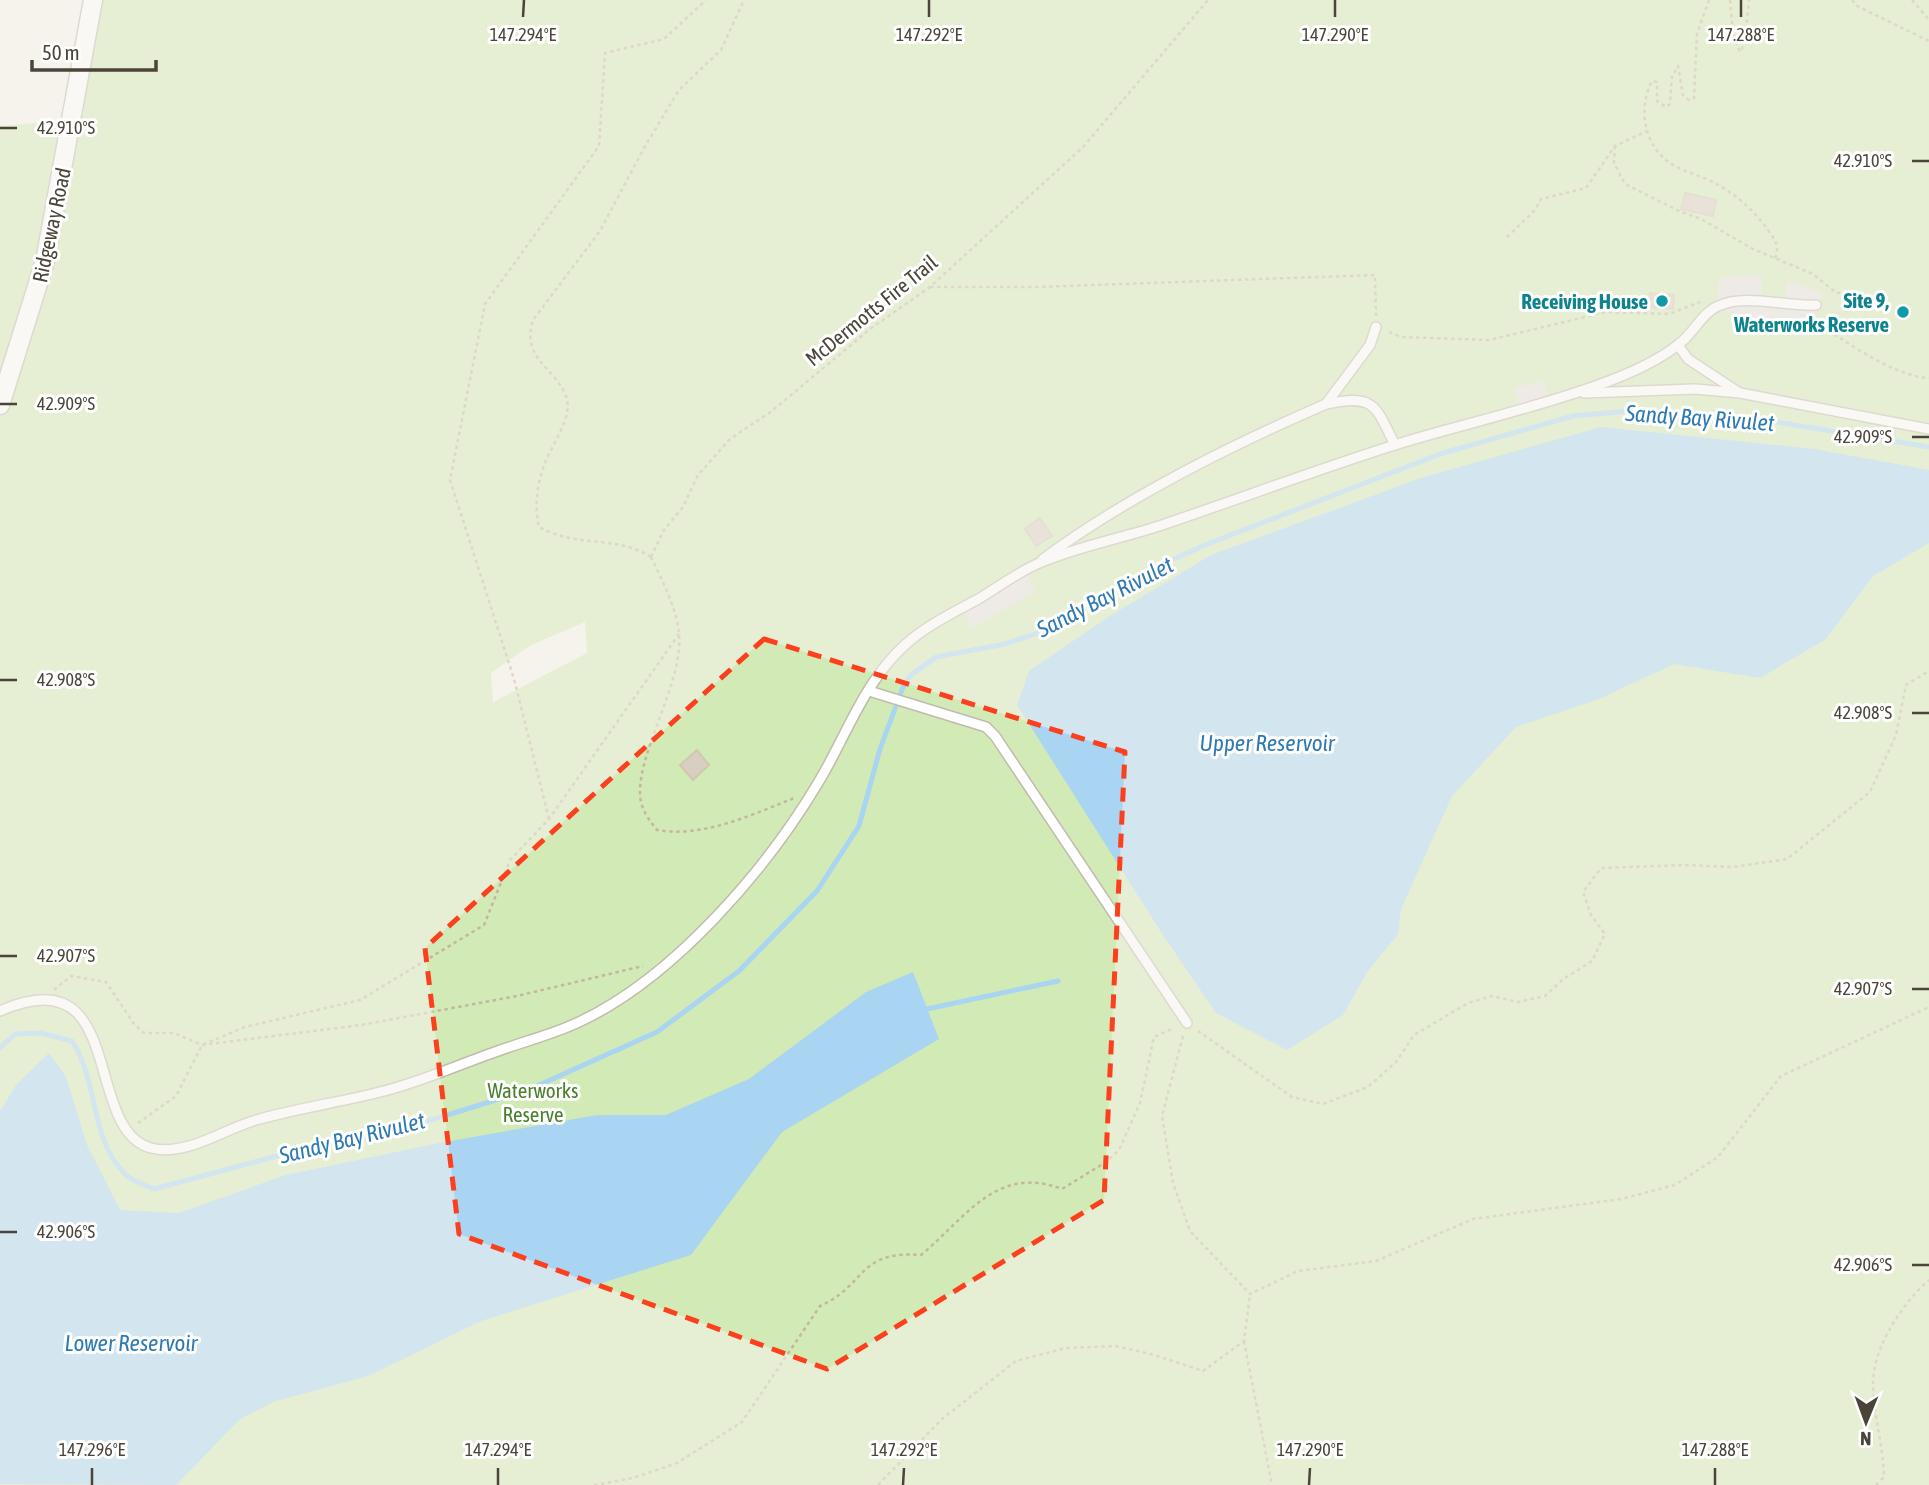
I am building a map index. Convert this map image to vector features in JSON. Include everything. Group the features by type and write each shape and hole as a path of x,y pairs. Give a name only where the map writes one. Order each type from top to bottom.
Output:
{"street":[{"name":"Ridgeway Road","path":"0,405 45,261 93,0"}],"lane":[{"path":"1039,563 1117,540 1395,445 1608,382 1678,345 1715,307 1744,301 1791,306 1815,304"},
{"path":"1326,404 1370,345 1376,327"},
{"path":"1678,345 1688,359 1740,393"},
{"path":"1574,393 1695,389 1740,393 1929,429"},
{"path":"0,1011 17,1004 41,1000 61,1004 80,1017 96,1041 108,1086 127,1132 146,1146 174,1149 293,1109 386,1090 581,1021 627,993 670,959 734,896 814,790 869,691 904,646 938,622 1039,563 1076,535 1135,499 1326,404 1348,400 1368,401 1376,408 1395,445"},
{"path":"869,691 986,727 995,736 1187,1023"}],"path":[{"path":"550,819 514,679 450,480 485,304 599,146 605,53 664,39 706,0"},
{"path":"744,0 721,50 679,90 644,148 600,231 533,320 528,336 538,360 566,396 567,407 544,464 535,509 539,527 560,538 611,543 637,549 651,557 680,634 670,688 647,761 640,799 645,816 657,830 675,834 703,829 814,790"},
{"name":"McDermotts Fire Trail","path":"651,557 664,530 683,507 698,475 730,439 772,411 870,329 930,287 1083,147 1208,0"},
{"path":"1709,0 1697,34 1694,98 1689,100 1683,95 1678,66 1672,77 1670,104 1666,107 1657,101 1657,82 1652,81 1643,101 1643,123 1661,154 1673,165 1718,184 1751,209 1775,241 1778,248 1775,259"},
{"path":"1730,0 1733,34 1740,52 1745,43 1749,0"},
{"path":"1852,0 1857,6 1929,41"},
{"path":"1912,0 1929,20"},
{"path":"1507,237 1535,211 1541,199 1587,188 1615,146 1647,131"},
{"path":"1615,146 1614,163 1625,184 1701,219 1775,259 1813,274 1835,292 1884,302"},
{"path":"930,287 1036,287 1375,275 1376,327 1401,337 1489,340 1606,312 1669,314 1701,302"},
{"path":"1791,306 1870,355 1913,377 1929,378"},
{"path":"127,1132 176,1096 202,1045 245,1027 360,1000 484,925 510,860 550,819 680,634"},
{"path":"1187,1023 1292,1097 1323,1104 1368,1087 1396,1062 1414,1035 1468,1003 1492,996 1518,1002 1545,996 1562,980 1592,961 1605,934 1591,915 1583,892 1601,868 1685,865 1733,867 1787,859 1821,834 1870,792 1896,735 1906,685 1929,671"},
{"path":"41,1000 71,976 106,982 134,1024 144,1033 174,1033 202,1045 387,1020 517,996 670,959"},
{"path":"1250,1294 1298,1271 1376,1261 1473,1219 1621,1199 1675,1185 1718,1157 1781,1076 1929,1007"},
{"path":"1187,1023 1162,1116 1173,1183 1190,1231 1250,1294"},
{"path":"594,1485 652,1472 677,1463 742,1422 820,1306 838,1298 862,1271 877,1261 892,1254 921,1255 972,1207 1010,1185 1025,1180 1062,1189 1106,1162 1119,1150 1140,1103 1154,1037 1187,1023"},
{"path":"1876,1485 1884,1477 1873,1384 1881,1352 1901,1307 1929,1280"},
{"path":"1250,1294 1244,1340 1272,1485"},
{"path":"878,1485 942,1419 1016,1361 1066,1348 1115,1346 1151,1354 1203,1371 1244,1340"}],"highlighted area":[{"path":"764,639 1125,752 1104,1200 827,1369 459,1234 425,948"}],"green space":[{"name":"Waterworks Reserve","path":"93,0 1929,0 1929,1485 0,1485 0,126 73,120","holes":["585,622 587,653 493,702 491,673 531,645"]}],"shaded area":[{"path":"1761,275 1762,296 1785,297 1787,281 1823,293 1812,326 1750,318 1715,307 1720,277"},
{"path":"1543,381 1549,401 1520,408 1513,388"},
{"path":"1025,571 1035,592 971,628 962,608"}],"water":[{"name":"Upper Reservoir","path":"1601,427 1814,449 1929,470 1929,543 1873,576 1826,639 1760,678 1674,664 1599,699 1516,727 1452,796 1401,909 1398,934 1367,972 1343,1015 1287,1050 1216,1013 1161,932 1017,705 1029,671 1110,616 1211,555 1424,477"},
{"name":"Lower Reservoir","path":"913,972 939,1039 782,1132 691,1255 481,1321 368,1376 273,1402 239,1420 176,1485 0,1484 0,1111 16,1085 49,1053 66,1077 87,1145 120,1210 179,1213 286,1175 439,1143 597,1115 666,1115 749,1079 866,992"}],"building":[{"path":"1685,193 1716,200 1713,216 1681,209"},
{"name":"Receiving House","path":"1650,293 1674,295 1673,309 1649,307"},
{"path":"1040,518 1052,536 1036,546 1025,529"},
{"path":"697,750 709,765 693,780 680,765"}],"waterway":[{"name":"Sandy Bay Rivulet","path":"0,1048 15,1034 41,1033 72,1041 87,1074 105,1144 113,1160 125,1174 154,1189 310,1147 373,1138 528,1090 657,1032 739,971 817,891 859,826 880,749 903,687 911,675 936,657 1005,644 1035,634 1159,566 1205,545 1440,454 1573,416 1641,410 1777,422 1929,447"},
{"path":"927,1009 1058,981"}],"place":[{"name":"Receiving House","path":"1662,301"},
{"name":"Site 9, Waterworks Reserve","path":"1903,312"}]}
